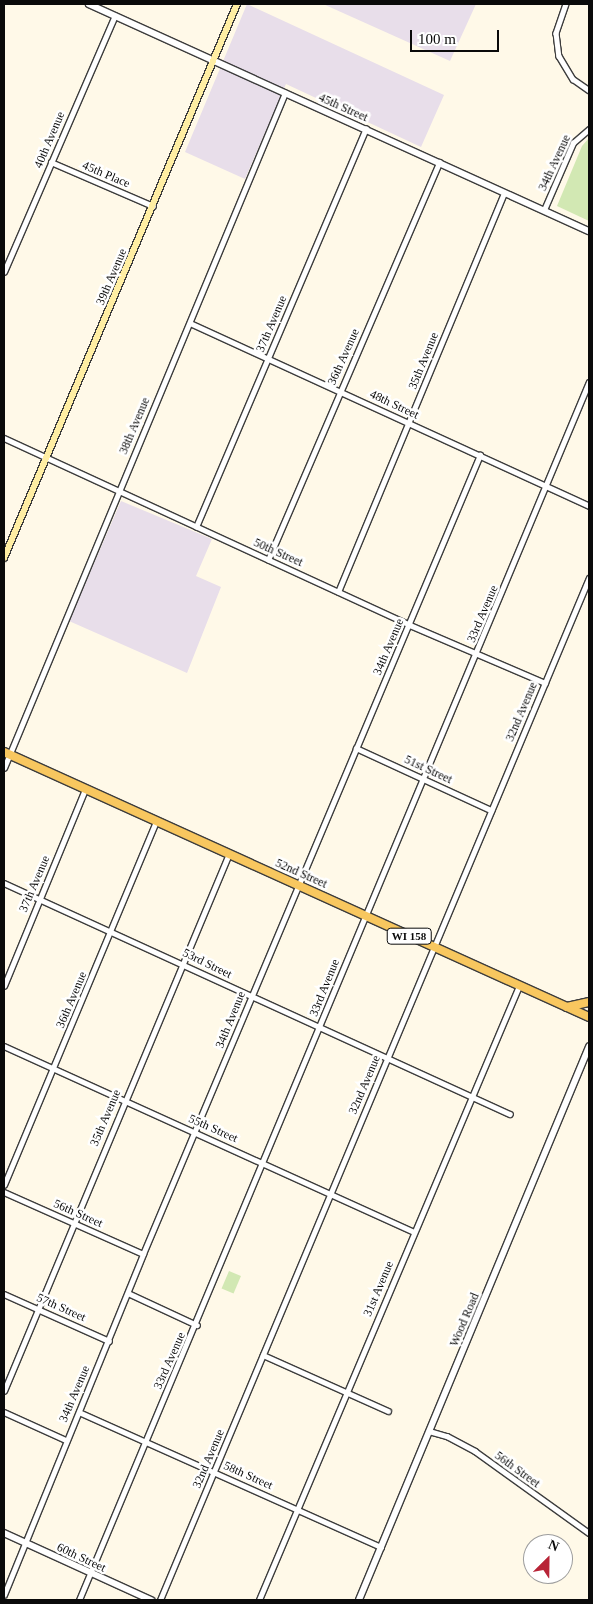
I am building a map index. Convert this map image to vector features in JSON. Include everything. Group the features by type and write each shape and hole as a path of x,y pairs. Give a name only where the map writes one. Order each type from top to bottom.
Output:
{"main road":[{"name":"39th Avenue","path":"4,558 237,4"},
{"name":"52nd Street","path":"7,753 589,1017"},
{"path":"566,1007 589,1002"}],"street":[{"name":"45th Street","path":"89,4 589,231"},
{"path":"566,4 556,33 559,56 573,79 589,90"},
{"name":"40th Avenue","path":"4,272 115,16"},
{"name":"38th Avenue","path":"4,768 7,753 190,323 285,93"},
{"name":"37th Avenue","path":"196,527 366,129"},
{"name":"34th Avenue","path":"544,210 573,143 589,129"},
{"name":"45th Place","path":"51,162 153,206"},
{"name":"36th Avenue","path":"268,560 439,162"},
{"name":"35th Avenue","path":"338,592 504,193"},
{"name":"48th Street","path":"190,323 589,506"},
{"name":"33rd Avenue","path":"79,1600 197,1325 589,382"},
{"name":"50th Street","path":"4,438 410,626 544,683"},
{"name":"34th Avenue","path":"4,1595 143,1254 356,748 410,626 480,455"},
{"name":"32nd Avenue","path":"160,1600 589,578"},
{"name":"51st Street","path":"356,748 491,810"},
{"name":"37th Avenue","path":"4,986 85,789"},
{"name":"36th Avenue","path":"4,1185 156,822"},
{"name":"35th Avenue","path":"4,1390 124,1100 229,854"},
{"name":"53rd Street","path":"4,883 510,1114"},
{"name":"31st Avenue","path":"259,1600 519,986"},
{"name":"55th Street","path":"4,1046 414,1232"},
{"name":"Wood Road","path":"359,1600 589,1047"},
{"name":"56th Street","path":"4,1192 143,1254"},
{"path":"128,1293 197,1325"},
{"name":"57th Street","path":"4,1294 109,1341"},
{"path":"263,1355 388,1411"},
{"path":"4,1412 66,1440"},
{"name":"58th Street","path":"79,1412 381,1547"},
{"name":"56th Street","path":"429,1431 447,1436 475,1451 589,1534"},
{"name":"60th Street","path":"4,1533 151,1600"}],"shaded area":[{"path":"247,4 444,95 421,147 286,84 245,179 185,152"},
{"path":"323,4 476,4 450,61"},
{"path":"121,501 212,539 196,576 221,587 187,673 69,621"}],"green space":[{"path":"589,138 589,221 557,206 582,146"},
{"path":"229,1271 241,1276 234,1294 222,1288"}]}
